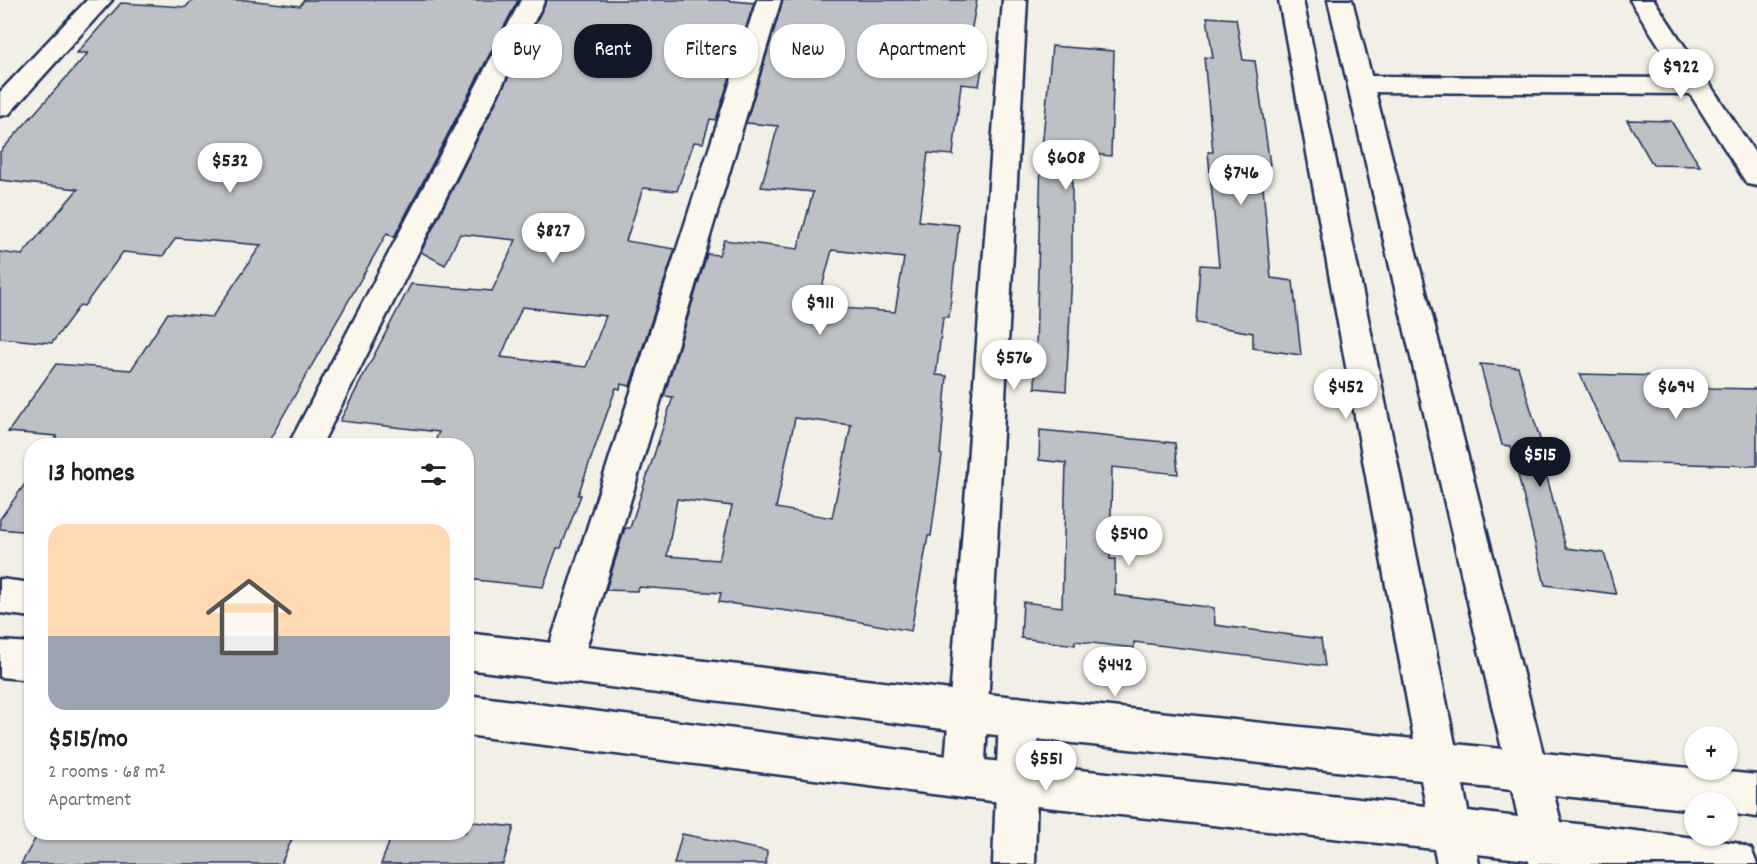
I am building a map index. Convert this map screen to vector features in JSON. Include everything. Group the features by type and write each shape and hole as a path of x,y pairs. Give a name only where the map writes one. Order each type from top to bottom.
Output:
{"main road":[{"path":"0,108 100,0"},
{"path":"308,438 533,0"},
{"path":"563,662 769,0"},
{"path":"964,778 1015,0"},
{"path":"1291,0 1455,847"},
{"path":"1340,0 1547,853"},
{"path":"1642,0 1757,177"},
{"path":"1361,84 1698,86"},
{"path":"0,596 24,599"},
{"path":"474,652 968,712 1437,760 1757,796"},
{"path":"0,659 24,661"},
{"path":"474,716 1017,784 1455,847 1736,864"},
{"path":"1014,864 1019,717"}],"building":[{"path":"192,0 246,0 300,6 304,0 518,0 505,24 492,24 492,50 394,237 387,233 271,438 56,438 57,436 8,432 56,364 131,370 168,313 212,317 261,245 176,238 163,256 123,252 84,306 80,305 52,343 0,338 0,252 22,255 78,189 0,180 0,152 88,53 77,53 121,3 186,7"},
{"path":"547,0 722,0 754,3 747,24 664,24 664,78 730,78 716,120 710,119 703,143 694,142 677,191 643,188 626,241 675,249 630,386 621,384 620,389 616,388 578,495 581,495 561,548 557,548 543,587 474,580 474,438 436,438 439,432 340,421 411,284 492,291 516,240 460,234 445,265 421,252 508,78 562,78 562,24 535,24","holes":["522,307 606,316 586,367 501,357"]},
{"path":"783,0 977,0 972,24 857,24 857,78 980,78 979,86 961,84 953,155 928,153 919,221 959,225 949,317 943,317 936,375 947,376 940,454 942,455 931,536 928,536 911,631 827,616 719,602 721,593 638,587 637,591 606,590 625,528 630,528 673,397 664,396 707,254 719,255 724,240 798,249 813,192 761,187 778,126 746,123 770,43 770,78 845,78 845,24 776,24","holes":["832,250 904,258 895,312 817,306","795,418 851,425 832,518 776,508","677,499 732,506 719,560 667,556"]},
{"path":"1207,17 1236,19 1243,60 1255,61 1270,165 1261,164 1271,278 1293,281 1301,355 1253,348 1253,333 1196,323 1200,265 1219,266 1208,152 1213,152 1204,57 1213,58"},
{"path":"1052,46 1114,51 1111,156 1072,152 1072,273 1066,391 1035,388 1041,157"},
{"path":"1627,120 1671,121 1700,166 1653,165"},
{"path":"1480,364 1518,367 1543,449 1539,448 1566,548 1604,553 1616,594 1545,585 1511,446 1502,445"},
{"path":"1580,374 1703,377 1709,388 1757,389 1757,466 1619,462"},
{"path":"1040,430 1175,443 1178,474 1112,467 1110,559 1115,559 1115,595 1214,608 1215,625 1321,639 1325,666 1134,642 1134,648 1075,641 1075,645 1021,638 1023,602 1062,607 1066,463 1039,460"},
{"path":"24,485 24,531 0,529 0,519"},
{"path":"474,822 514,827 503,864 381,864 390,840 474,840"},
{"path":"682,834 767,851 766,864 674,864"},
{"path":"34,840 292,840 281,864 21,864"}]}
